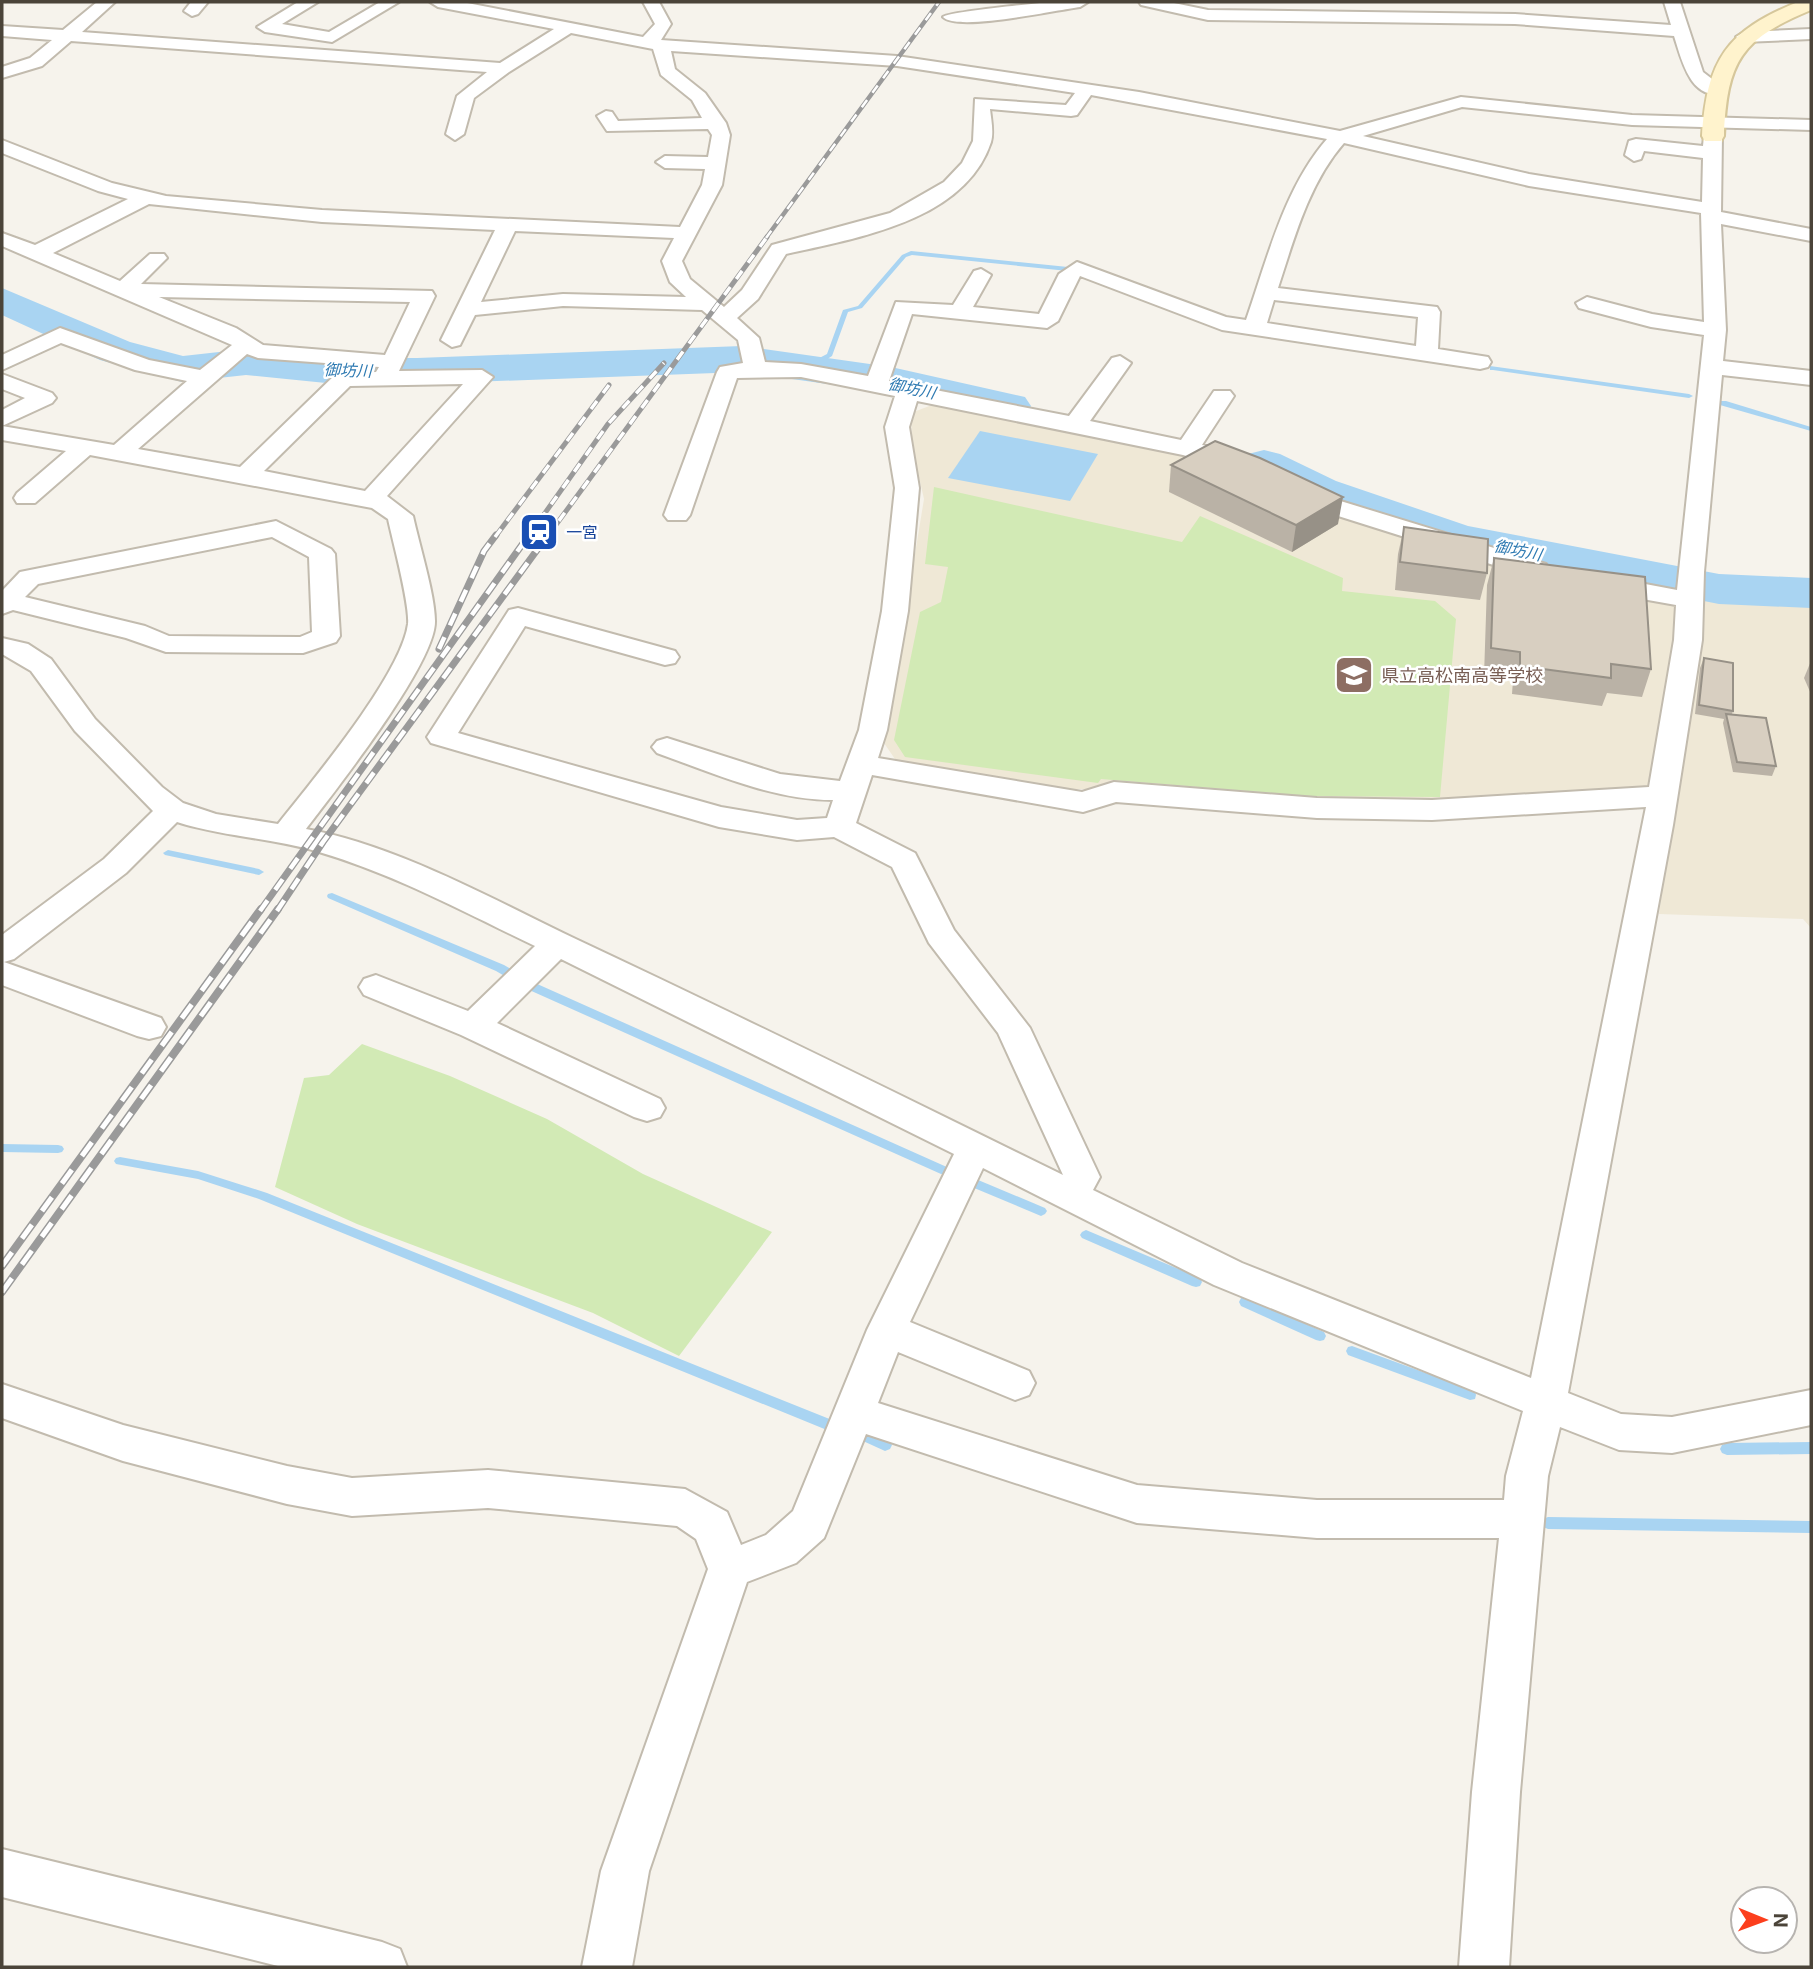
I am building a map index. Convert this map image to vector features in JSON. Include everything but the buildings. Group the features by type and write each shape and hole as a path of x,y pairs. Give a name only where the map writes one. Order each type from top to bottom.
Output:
{"street":[{"path":"285,2 307,3"},
{"path":"307,3 265,27 332,37 391,2"},
{"path":"446,2 654,43 897,61 1229,112 1529,180 1711,212 1811,235"},
{"path":"651,2 663,24 654,43 667,71 699,97 717,123 721,135 712,185 672,261 681,282 748,338 754,363"},
{"path":"951,17 1080,2"},
{"path":"1147,2 1196,6 1208,15 1461,10 1679,31"},
{"path":"1672,2 1695,75 1716,89"},
{"path":"1483,1967 1496,1792 1527,1476 1546,1402 1662,796 1688,640 1715,330 1711,212 1716,89 1726,60 1744,37 1784,14 1811,3"},
{"path":"2,73 36,62 90,17 111,9"},
{"path":"173,32 194,10"},
{"path":"455,134 466,96 503,68 569,27"},
{"path":"2,31 72,34 503,68"},
{"path":"1744,37 1811,34"},
{"path":"52,50 147,57"},
{"path":"423,303 467,307 563,300 715,311 750,294 779,249 872,227 954,185 975,159 983,138 981,103 1071,111 1086,89"},
{"path":"1254,328 1311,174 1327,148 1339,137 1461,103 1505,105 1594,117 1713,138"},
{"path":"440,116 461,114"},
{"path":"606,116 613,127 717,123"},
{"path":"1634,155 1636,145 1811,125"},
{"path":"2,146 143,199 322,216 686,233"},
{"path":"666,162 715,163"},
{"path":"36,253 143,199"},
{"path":"452,340 508,225"},
{"path":"2,239 228,333 258,351 482,377 371,499"},
{"path":"122,290 158,258"},
{"path":"878,380 904,307 1047,321 1066,278 1077,268 1222,323 1480,362"},
{"path":"960,312 981,275"},
{"path":"122,290 424,296 423,303 388,368 344,379 245,476"},
{"path":"1267,293 1429,312 1427,354"},
{"path":"1587,303 1651,320 1715,330"},
{"path":"8,355 60,335 143,365 206,376"},
{"path":"120,453 206,376 247,344"},
{"path":"677,515 728,372 754,363 878,380 908,392 1191,443 1325,504 1511,564 1561,575"},
{"path":"1078,421 1120,363"},
{"path":"1712,367 1811,378"},
{"path":"2,381 44,398 2,419"},
{"path":"839,827 873,730 895,611 907,488 897,428 908,392"},
{"path":"1191,443 1222,396"},
{"path":"2,433 371,499 400,516 422,621 418,640 391,690 352,748 285,836"},
{"path":"26,498 85,447"},
{"path":"276,529 322,555 327,636 303,645 166,644 135,632 4,604 29,578 276,529"},
{"path":"1586,580 1691,590"},
{"path":"665,657 518,616 440,737 719,817 797,830 839,827 904,860 940,935 1013,1028 1082,1177 1070,1195"},
{"path":"2,646 18,650 41,665 85,725 151,794 172,810 213,823 323,842 367,856 559,942 1228,1274 1619,1432 1671,1435 1811,1408"},
{"path":"667,747 775,783 819,792 855,777 1083,802 1114,792 1317,808 1432,810 1662,796"},
{"path":"2,951 115,866 172,810"},
{"path":"473,1027 559,942"},
{"path":"2,973 149,1027"},
{"path":"376,987 473,1027 647,1108"},
{"path":"730,1569 781,1549 808,1524 887,1330 975,1148"},
{"path":"887,1330 1016,1383"},
{"path":"2,1401 123,1443 287,1485 352,1497 488,1489 685,1507 712,1526 730,1569 625,1871 607,1967"},
{"path":"852,1412 1138,1504 1317,1519 1523,1519"},
{"path":"2,1873 382,1967"}],"shaded area":[{"name":"県立高松南高等学校","path":"932,405 1216,458 1506,567 1702,599 1811,601 1811,928 1803,919 1659,914 1676,787 1488,801 1311,801 1131,783 1122,789 1054,789 897,762 884,743 924,499 912,447 911,413"}],"green space":[{"path":"934,487 1182,542 1200,516 1343,578 1342,591 1435,601 1456,619 1440,797 1307,796 1101,779 1098,783 905,757 894,740 920,612 941,602 948,567 925,564"},
{"path":"362,1044 450,1076 547,1119 643,1174 772,1232 679,1356 593,1313 357,1224 275,1187 304,1078 329,1075"}],"water":[{"path":"980,431 1098,454 1070,501 948,478"}],"waterway":[{"path":"809,367 830,355 845,311 860,307 904,256 911,253 1068,269"},
{"name":"御坊川","path":"2,300 115,351 182,369 246,362 336,371 417,371 742,359 891,380 1009,406"},
{"path":"1493,368 1689,396"},
{"path":"1723,403 1811,429"},
{"name":"御坊川","path":"1264,464 1319,491 1458,539 1719,589 1811,593"},
{"path":"168,853 259,872"},
{"path":"332,896 500,968 531,986 945,1171"},
{"path":"2,1148 58,1149"},
{"path":"120,1161 198,1175 263,1196 827,1424"},
{"path":"971,1182 1041,1211"},
{"path":"1086,1235 1196,1282"},
{"path":"1245,1302 1320,1336"},
{"path":"1352,1351 1470,1395"},
{"path":"857,1432 885,1445"},
{"path":"1727,1449 1811,1448"},
{"path":"1548,1523 1811,1527"}],"railway":[{"path":"766,238 939,2"},
{"path":"547,537 767,237"},
{"path":"528,537 608,424 664,363"},
{"path":"495,537 609,385"},
{"path":"439,649 484,551 496,535"},
{"path":"260,911 529,535"},
{"path":"277,911 323,842 548,535"},
{"path":"2,1266 261,909"},
{"path":"2,1292 278,909"}],"place":[{"name":"一宮","path":"539,532"},
{"name":"県立高松南高等学校","path":"1354,675"}]}
